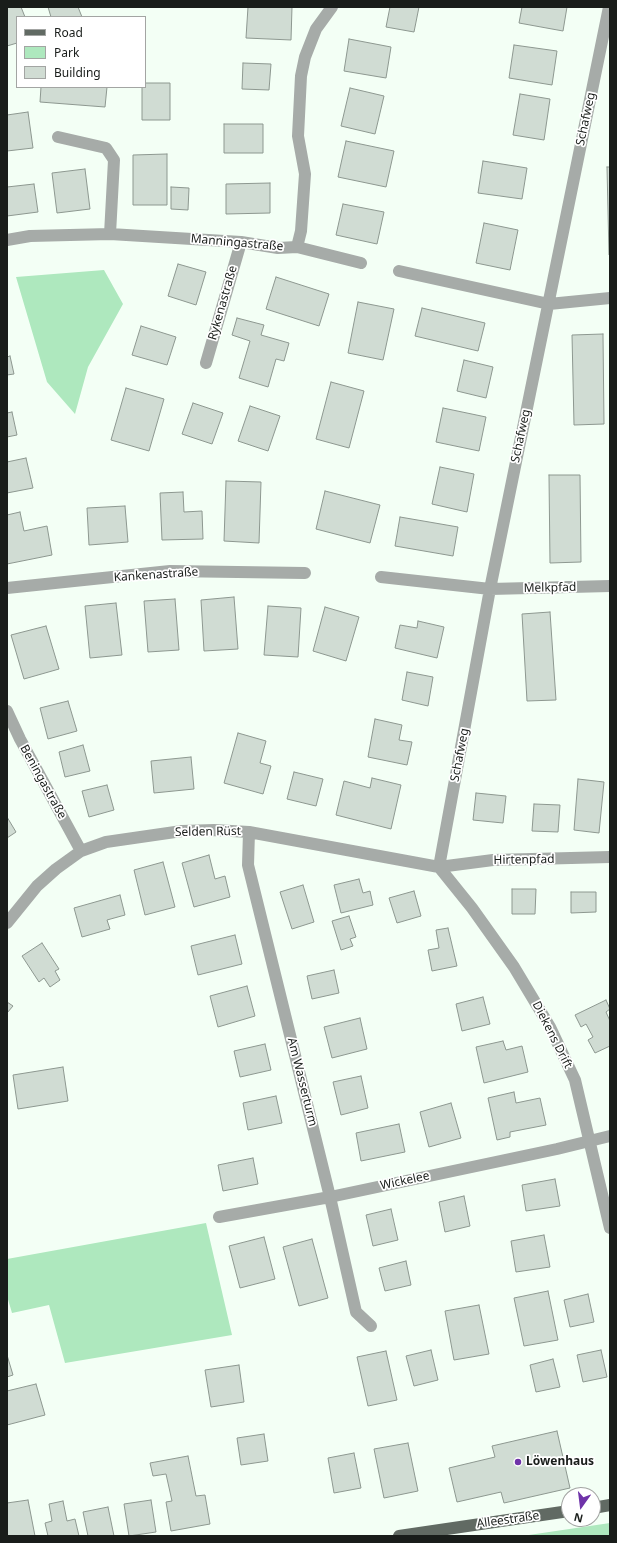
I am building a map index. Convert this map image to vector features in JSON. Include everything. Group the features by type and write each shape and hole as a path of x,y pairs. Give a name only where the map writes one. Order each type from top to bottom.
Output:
{"main road":[{"name":"Alleestraße","path":"399,1536 561,1512"}],"street":[{"path":"296,247 301,231 305,174 298,136 301,76 316,29 332,7"},
{"name":"Schafweg","path":"439,867 490,589 609,7"},
{"path":"58,137 106,148 114,160 110,234"},
{"name":"Manningastraße","path":"7,240 30,236 110,234 241,242 278,248 296,247 361,263"},
{"name":"Rykenastraße","path":"206,363 241,242"},
{"path":"399,271 549,304 610,298"},
{"name":"Kankenastraße","path":"7,588 170,571 305,572"},
{"path":"380,577 490,589"},
{"name":"Melkpfad","path":"490,589 610,586"},
{"name":"Beningastraße","path":"7,711 20,739 81,851"},
{"name":"Selden Rüst","path":"7,923 37,886 56,868 81,851 106,842 174,832 214,830 249,832 439,867"},
{"name":"Am Wasserturm","path":"249,832 248,865 330,1198 356,1312 371,1326"},
{"name":"Hirtenpfad","path":"439,867 493,860 610,857"},
{"name":"Diekens Drift","path":"439,867 472,908 514,967 550,1028 575,1080 610,1228"},
{"name":"Wickelee","path":"219,1217 330,1198 557,1149 610,1136"}],"green space":[{"path":"104,270 123,304 88,367 75,414 47,382 16,277"},
{"path":"206,1223 232,1335 65,1363 49,1305 12,1313 7,1296 7,1259"},
{"path":"610,1523 610,1536 522,1536 583,1527 601,1527 601,1524"}],"building":[{"path":"7,7 21,7 25,16 16,16 16,43 7,46"},
{"path":"48,7 78,7 82,16 51,16"},
{"path":"248,7 292,7 291,40 246,38"},
{"path":"390,7 419,7 414,32 386,27"},
{"path":"522,7 567,7 563,31 519,23"},
{"path":"349,39 391,47 386,78 344,71"},
{"path":"514,45 557,51 552,85 509,78"},
{"path":"243,63 271,64 269,90 242,89"},
{"path":"146,83 170,83 170,120 142,120 142,88 146,88"},
{"path":"41,88 107,88 105,107 40,102"},
{"path":"350,88 384,96 375,134 341,126"},
{"path":"520,94 550,99 544,140 513,135"},
{"path":"28,112 33,148 7,151 7,115"},
{"path":"224,124 263,124 263,153 224,153"},
{"path":"346,141 394,151 386,187 338,177"},
{"path":"167,154 167,205 133,205 133,155"},
{"path":"483,161 527,168 522,199 478,193"},
{"path":"607,167 610,167 610,255 609,255"},
{"path":"85,169 90,209 57,213 52,173"},
{"path":"270,183 270,213 226,214 226,184"},
{"path":"34,184 38,212 7,216 7,187"},
{"path":"171,187 189,188 188,210 171,209"},
{"path":"343,204 384,212 377,244 336,235"},
{"path":"484,223 518,230 510,270 476,263"},
{"path":"178,264 206,272 196,305 168,296"},
{"path":"276,277 329,294 319,326 266,309"},
{"path":"358,302 394,309 383,360 348,353"},
{"path":"422,308 485,323 478,351 415,336"},
{"path":"237,318 264,325 261,335 289,343 284,361 276,359 268,387 239,378 250,341 232,335"},
{"path":"141,326 176,337 167,365 132,355"},
{"path":"603,334 604,424 574,425 572,335"},
{"path":"10,356 14,374 7,375 7,357"},
{"path":"464,360 493,367 486,398 457,391"},
{"path":"331,382 364,391 349,448 316,439"},
{"path":"126,388 164,399 149,451 111,440"},
{"path":"193,403 223,413 212,444 182,434"},
{"path":"250,406 280,416 268,451 238,441"},
{"path":"443,408 486,417 479,451 436,442"},
{"path":"12,412 17,435 7,437 7,413"},
{"path":"26,458 33,488 7,493 7,462"},
{"path":"440,467 474,474 467,512 432,504"},
{"path":"549,475 580,475 581,562 550,563"},
{"path":"226,481 261,482 259,543 224,541"},
{"path":"325,491 380,505 370,543 316,529"},
{"path":"183,492 184,512 202,511 203,539 162,540 160,493"},
{"path":"125,506 128,542 89,545 87,508"},
{"path":"20,512 24,531 47,526 52,555 7,564 7,515"},
{"path":"400,517 458,527 453,556 395,546"},
{"path":"234,597 238,649 204,651 201,600"},
{"path":"175,599 179,650 148,652 144,601"},
{"path":"116,603 122,655 90,658 85,606"},
{"path":"268,606 301,608 298,657 264,655"},
{"path":"325,607 359,617 346,661 313,651"},
{"path":"550,612 556,700 527,701 522,614"},
{"path":"418,621 444,627 437,658 395,648 400,625 417,628"},
{"path":"46,626 59,669 24,679 11,635"},
{"path":"407,672 433,677 428,706 402,700"},
{"path":"68,701 77,731 48,739 40,708"},
{"path":"375,719 402,725 399,740 412,742 407,765 368,757"},
{"path":"238,733 266,741 260,763 271,766 263,794 224,783"},
{"path":"83,745 90,771 65,777 59,752"},
{"path":"191,757 194,789 154,793 151,761"},
{"path":"294,772 323,779 316,806 287,799"},
{"path":"372,778 401,785 391,829 336,815 344,781 370,788"},
{"path":"578,779 604,782 599,833 574,830"},
{"path":"107,785 114,810 89,817 82,791"},
{"path":"476,793 506,796 503,823 473,820"},
{"path":"534,804 560,805 558,832 532,831"},
{"path":"7,817 16,832 7,838"},
{"path":"209,855 215,879 225,876 230,897 194,907 182,863"},
{"path":"163,862 175,907 145,915 134,870"},
{"path":"359,879 363,893 370,891 373,905 341,913 334,885"},
{"path":"303,885 314,922 292,929 280,892"},
{"path":"512,889 536,889 535,914 512,914"},
{"path":"414,891 421,916 397,923 389,898"},
{"path":"571,892 596,892 596,912 571,913"},
{"path":"120,895 125,915 107,920 110,929 82,937 74,908"},
{"path":"349,916 356,937 350,939 353,946 341,950 332,921"},
{"path":"448,928 457,966 432,971 428,950 439,948 436,930"},
{"path":"235,935 242,964 198,975 191,946"},
{"path":"42,943 59,969 55,971 60,980 50,987 44,978 39,982 22,956"},
{"path":"334,970 339,993 312,999 307,976"},
{"path":"247,986 255,1016 218,1027 210,996"},
{"path":"483,997 490,1024 462,1031 456,1004"},
{"path":"606,1000 610,1009 606,1012 610,1021 610,1046 595,1053 588,1040 593,1037 586,1024 581,1027 575,1015"},
{"path":"7,1002 13,1006 7,1013"},
{"path":"360,1018 367,1049 332,1058 324,1027"},
{"path":"503,1041 506,1050 522,1046 528,1072 484,1083 476,1047"},
{"path":"265,1044 271,1070 240,1077 234,1051"},
{"path":"63,1067 68,1101 18,1109 13,1075"},
{"path":"361,1076 368,1108 341,1115 333,1082"},
{"path":"514,1092 516,1103 540,1098 546,1125 510,1132 510,1137 497,1140 488,1098"},
{"path":"276,1096 282,1123 248,1130 243,1103"},
{"path":"451,1103 461,1138 429,1147 420,1112"},
{"path":"399,1124 405,1152 361,1161 356,1133"},
{"path":"253,1158 258,1184 223,1191 218,1165"},
{"path":"555,1179 560,1206 526,1211 522,1185"},
{"path":"464,1196 470,1226 445,1232 439,1202"},
{"path":"391,1209 398,1240 373,1246 366,1215"},
{"path":"544,1235 550,1267 516,1272 511,1241"},
{"path":"264,1237 275,1279 240,1288 229,1246"},
{"path":"312,1239 328,1298 299,1306 283,1247"},
{"path":"406,1261 411,1285 385,1291 379,1268"},
{"path":"548,1291 558,1340 524,1346 514,1298"},
{"path":"588,1294 594,1322 570,1327 564,1300"},
{"path":"479,1305 489,1354 454,1360 445,1311"},
{"path":"431,1350 438,1380 414,1386 406,1356"},
{"path":"601,1350 607,1377 583,1382 577,1355"},
{"path":"386,1351 397,1400 368,1406 357,1357"},
{"path":"7,1355 13,1375 7,1377"},
{"path":"553,1359 560,1387 536,1392 530,1365"},
{"path":"239,1365 244,1402 211,1407 205,1370"},
{"path":"36,1384 45,1415 7,1425 7,1391"},
{"name":"Löwenhaus","path":"557,1431 570,1487 561,1487 561,1490 504,1503 501,1492 457,1502 449,1468 495,1457 492,1446"},
{"path":"264,1434 268,1461 241,1465 237,1438"},
{"path":"408,1443 418,1491 384,1498 374,1449"},
{"path":"354,1453 361,1488 334,1493 328,1458"},
{"path":"188,1456 196,1496 205,1495 210,1524 171,1531 166,1502 172,1501 166,1474 153,1476 150,1463"},
{"path":"28,1500 35,1536 7,1536 7,1503"},
{"path":"151,1500 156,1532 129,1536 124,1504"},
{"path":"63,1501 67,1521 75,1519 79,1536 48,1536 45,1523 52,1521 49,1504"},
{"path":"108,1507 114,1536 88,1536 83,1512"}],"place":[{"name":"Löwenhaus","path":"518,1462"}]}
